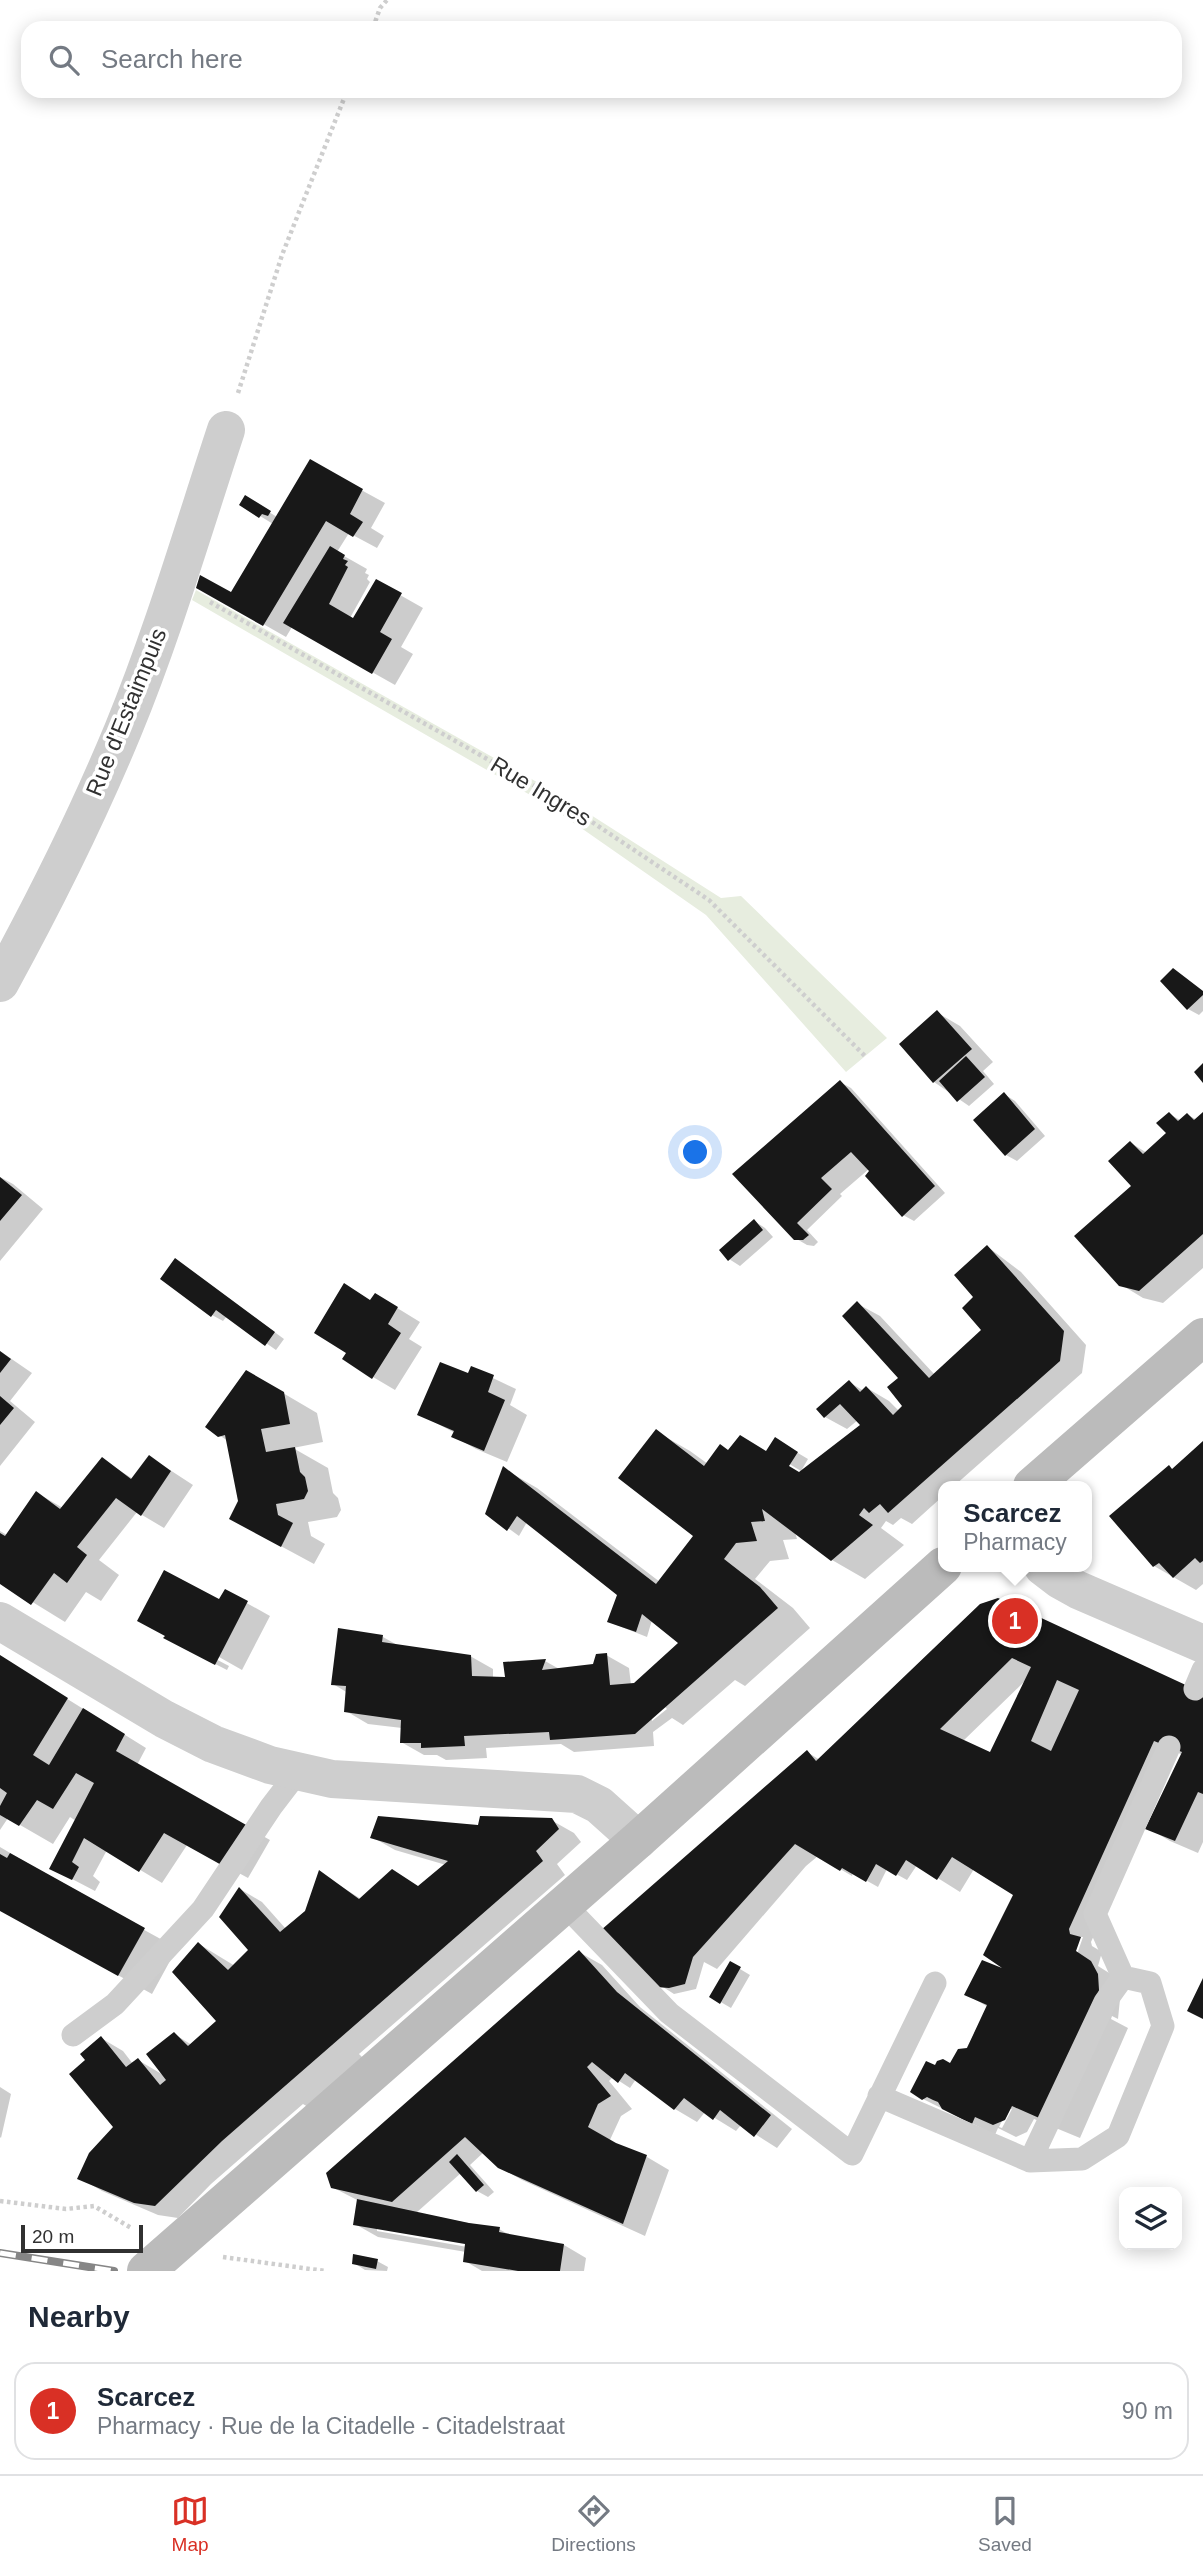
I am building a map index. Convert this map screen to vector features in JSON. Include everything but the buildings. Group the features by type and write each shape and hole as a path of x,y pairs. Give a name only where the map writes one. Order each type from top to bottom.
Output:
{"main road":[{"path":"1038,1481 1203,1337"},
{"path":"158,2260 638,1840 938,1570"}],"street":[{"name":"Rue d'Estaimpuis","path":"0,983 25,937 114,751 142,680 226,430"},
{"path":"1051,1572 1078,1590 1203,1644"},
{"path":"0,1620 193,1735 236,1753 297,1773 362,1782 577,1794 599,1805 638,1840"}],"lane":[{"path":"1123,1977 1095,1914 1170,1747"},
{"path":"73,2035 115,2004 203,1909 297,1773"},
{"path":"564,1904 669,2013 852,2154 934,1983"},
{"path":"1030,2161 1104,2001 1123,1977"},
{"path":"879,2096 1030,2161 1082,2159 1118,2136 1163,2026 1150,1983 1123,1977"}],"path":[{"path":"375,21 380,8 387,0"},
{"path":"226,430 282,255 344,98"},
{"name":"Rue Ingres","path":"174,585 194,592 556,798 709,900 865,1056"},
{"path":"0,2201 66,2209 94,2207 158,2260 325,2271"}],"shaded area":[{"path":"196,590 558,794 721,898 741,896 887,1038 846,1072 706,915 551,807 192,600"}],"railway":[{"path":"0,2253 114,2271"}],"place":[{"name":"Scarcez","path":"1015,1621"}]}
